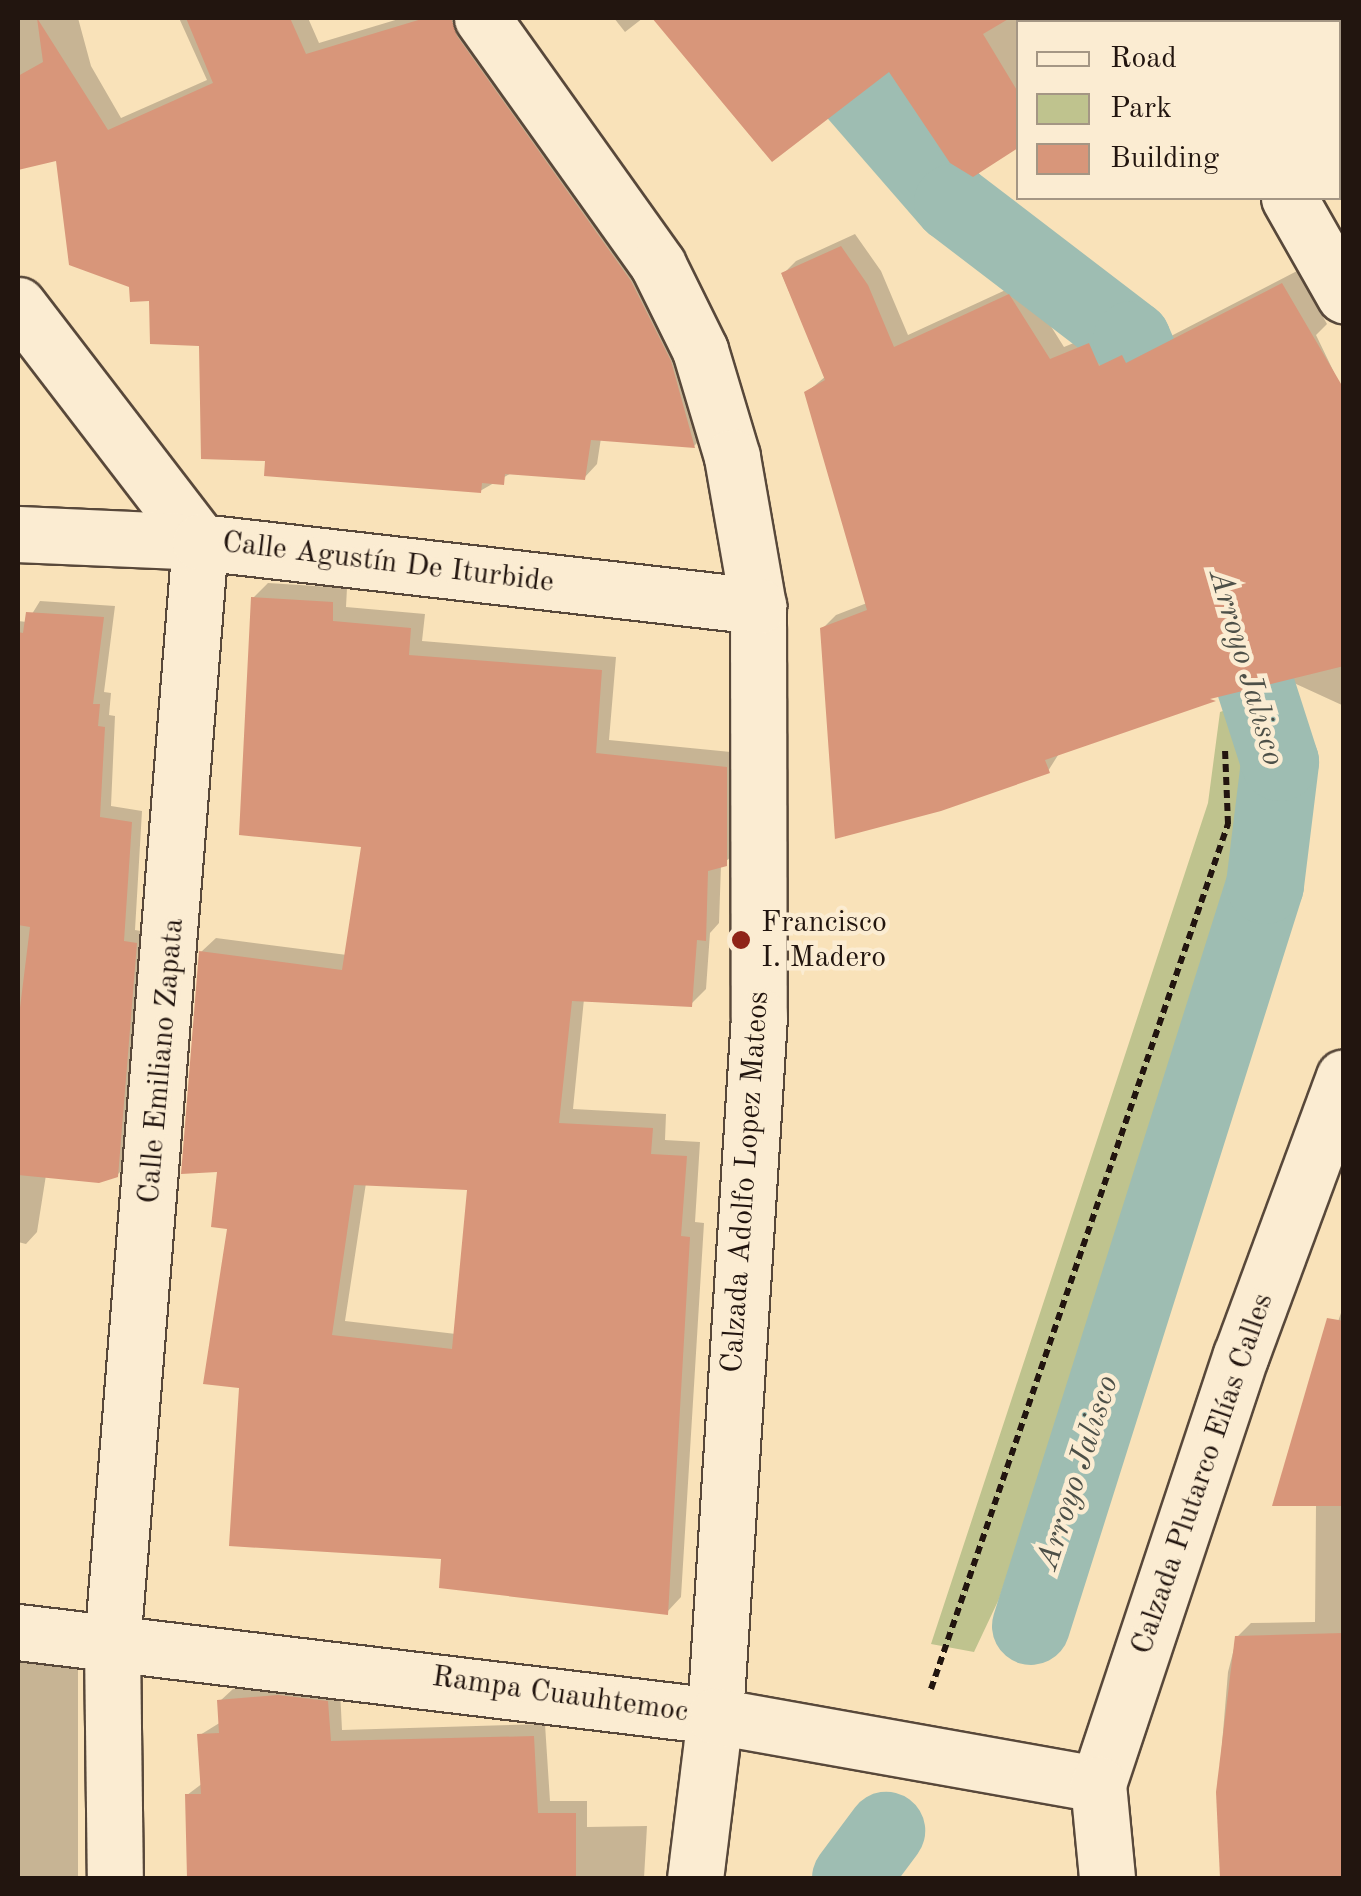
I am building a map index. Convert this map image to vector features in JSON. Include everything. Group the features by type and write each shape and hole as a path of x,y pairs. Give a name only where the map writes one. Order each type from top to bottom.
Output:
{"street":[{"name":"Calzada Adolfo Lopez Mateos","path":"482,18 658,265 700,350 732,457 758,606 759,1016 716,1716 696,1878"},
{"path":"1290,200 1344,295"},
{"path":"18,305 200,542"},
{"name":"Calle Agustín De Iturbide","path":"18,534 200,542 758,606"},
{"name":"Calle Emiliano Zapata","path":"115,1878 112,1645 200,542"},
{"name":"Calzada Plutarco Elías Calles","path":"1107,1878 1098,1784 1241,1355 1344,1077"},
{"name":"Rampa Cuauhtemoc","path":"18,1632 716,1716 1098,1784"}],"path":[{"path":"909,1752 1228,824 1225,750"}],"green space":[{"path":"1240,705 1258,771 1246,859 999,1599 974,1652 931,1644 1208,803 1220,712"}],"building":[{"path":"37,18 108,130 213,83 186,18 290,18 306,54 425,18 451,18 457,36 631,281 671,361 695,448 591,440 585,480 505,474 504,485 482,483 481,493 264,476 265,461 201,459 199,346 150,344 149,301 130,302 129,287 69,265 56,161 18,170 18,76 43,62"},
{"path":"652,18 1010,18 983,34 1016,89 1016,149 973,177 950,163 889,72 772,162"},
{"path":"841,246 868,285 894,347 1009,294 1050,359 1089,343 1099,366 1122,355 1126,363 1282,283 1344,389 1344,666 1210,699 1216,701 1045,760 1050,773 941,811 835,839 820,628 867,610 804,392 825,380 781,273"},
{"path":"251,597 333,602 333,621 411,628 409,655 602,670 596,753 727,767 727,866 708,871 706,941 697,940 692,1007 572,1001 559,1123 653,1128 651,1154 687,1156 681,1236 690,1237 668,1615 439,1588 441,1559 229,1546 239,1388 203,1384 227,1229 211,1227 217,1172 181,1174 199,951 342,970 361,847 239,835","holes":["354,1185 467,1190 452,1349 332,1335"]},
{"path":"26,612 104,617 93,704 100,704 98,726 105,727 100,817 132,822 124,941 137,943 118,1177 99,1183 18,1175 18,1024 30,927 18,925 18,632 23,633"},
{"path":"1327,1318 1344,1321 1344,1506 1272,1506"},
{"path":"1343,1633 1344,1878 1220,1878 1216,1792 1235,1636"},
{"path":"278,1695 328,1701 331,1741 534,1736 538,1813 576,1813 576,1878 187,1878 185,1794 201,1794 197,1734 219,1733 217,1700"}],"waterway":[{"name":"Arroyo Jalisco","path":"792,18 953,203 1132,340 1180,452"},
{"name":"Arroyo Jalisco","path":"1031,1626 1265,885 1280,762 1224,588"},
{"name":"Arroyo Jalisco","path":"851,1878 886,1831"}],"place":[{"name":"Francisco I. Madero","path":"741,940"}]}
